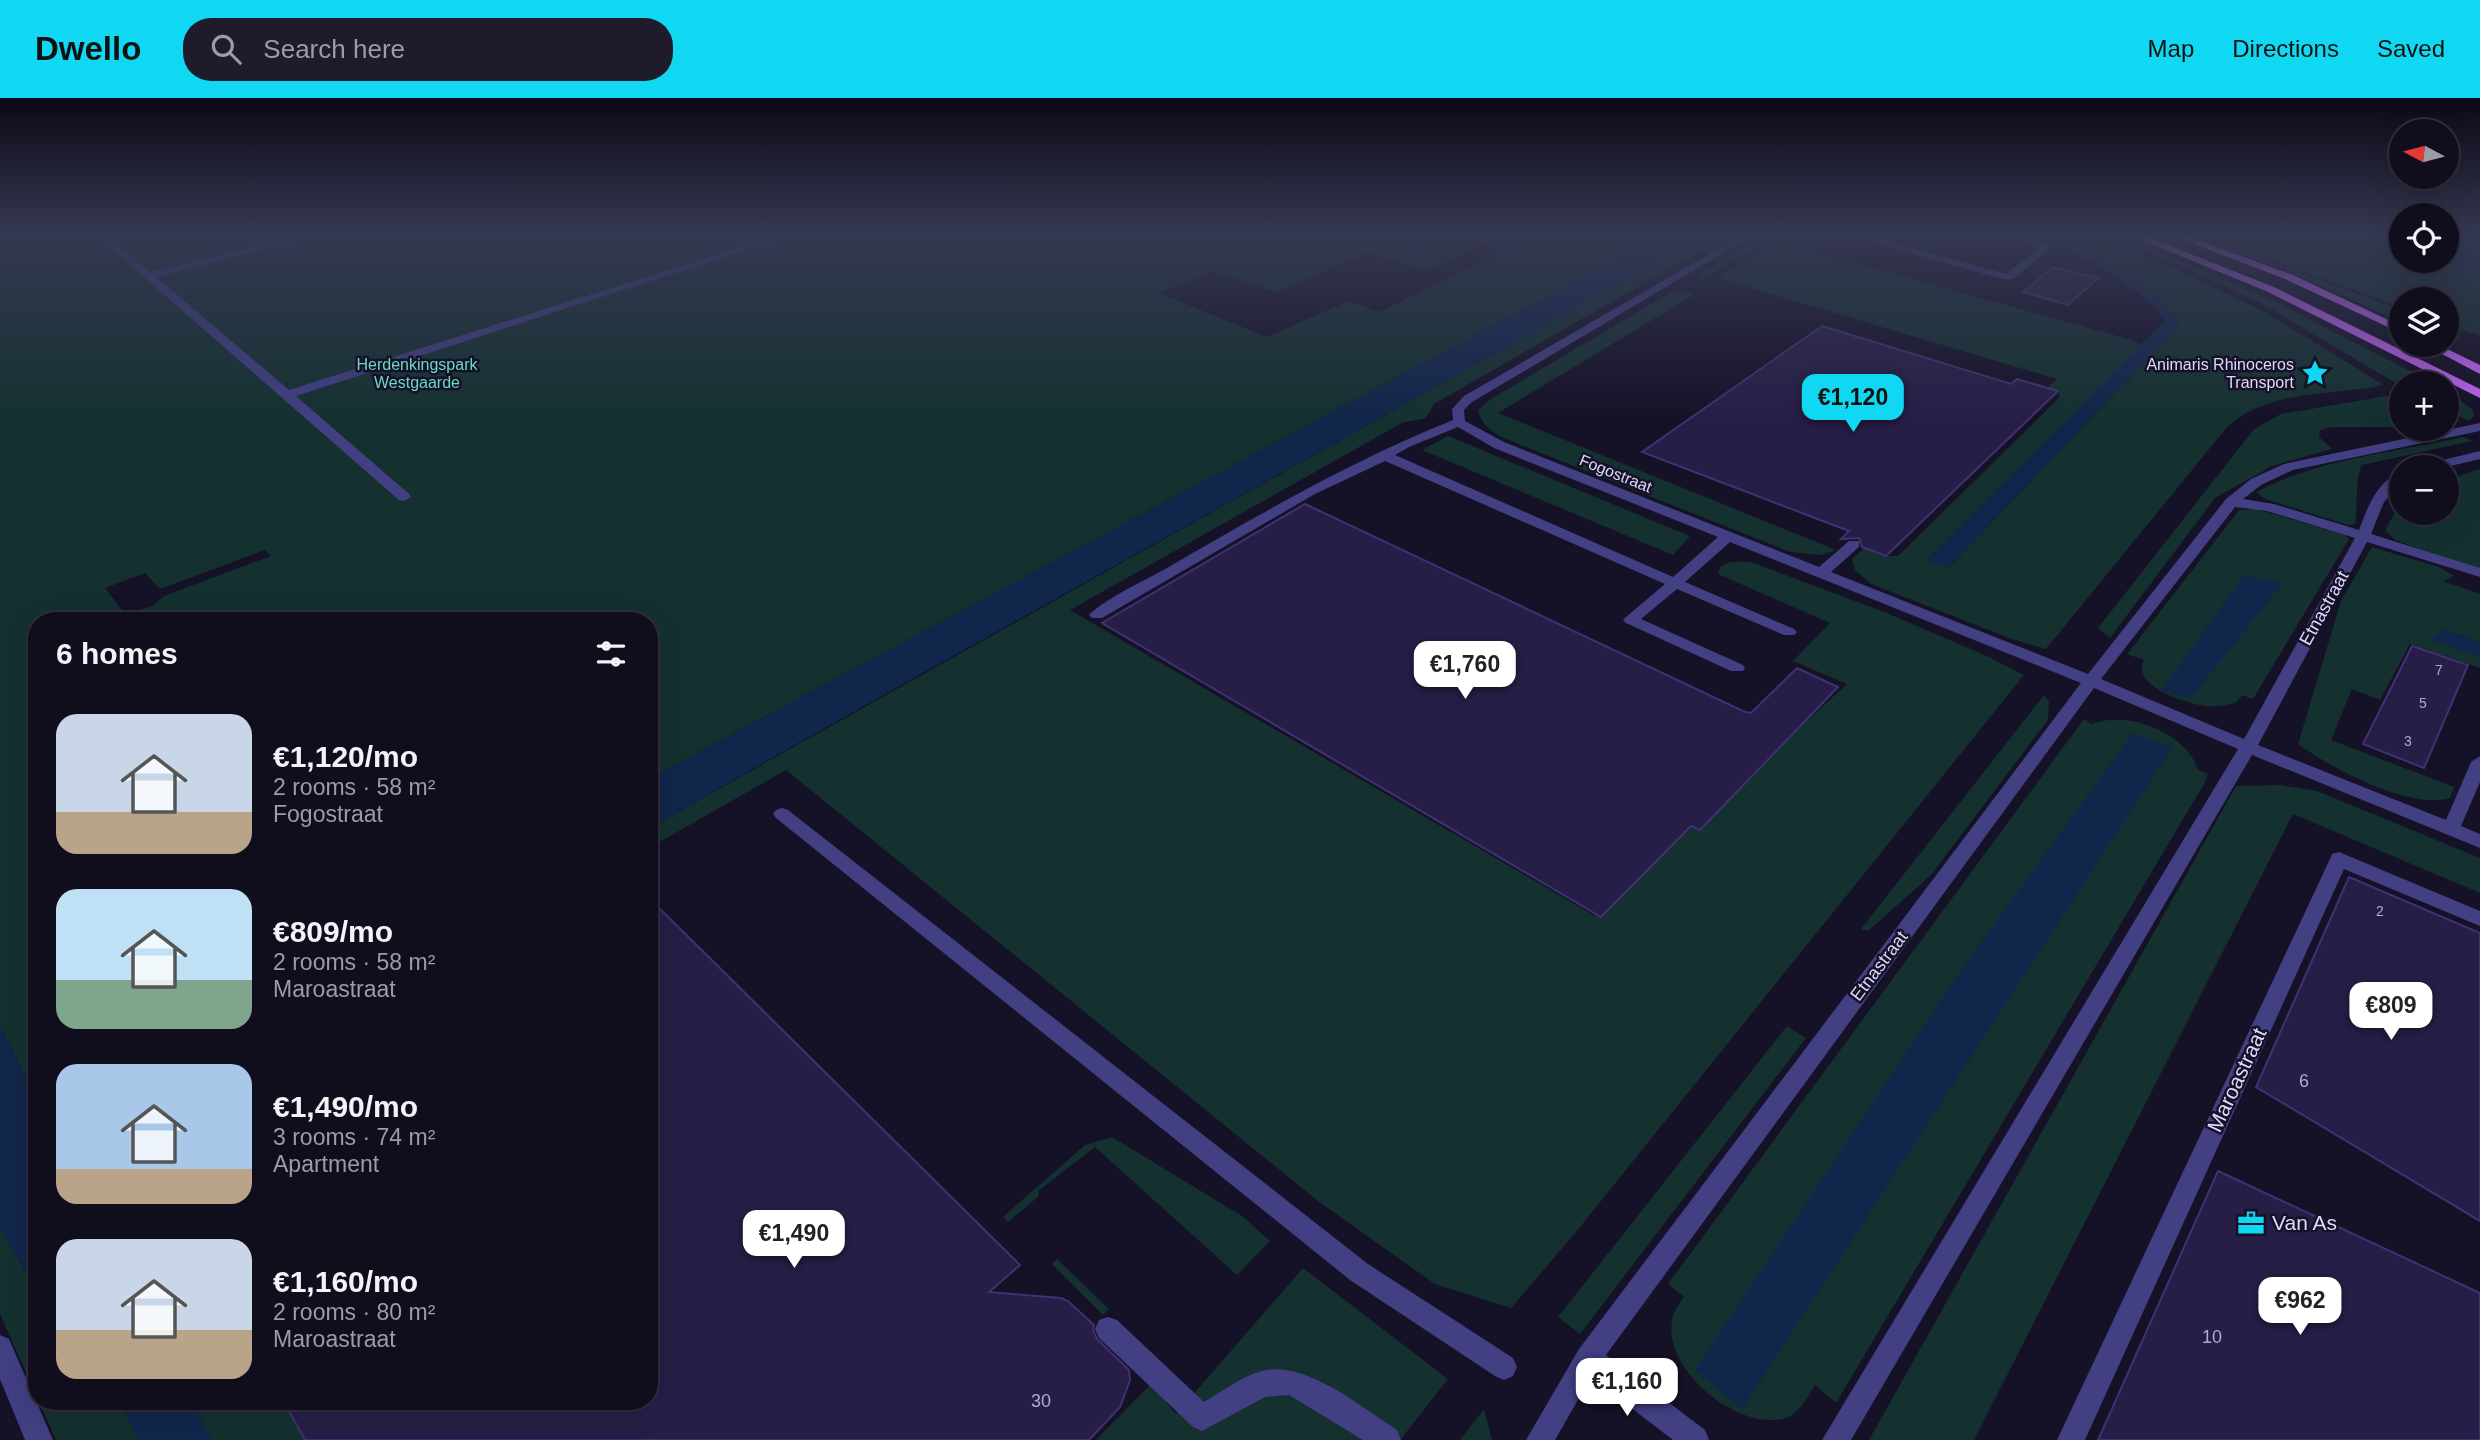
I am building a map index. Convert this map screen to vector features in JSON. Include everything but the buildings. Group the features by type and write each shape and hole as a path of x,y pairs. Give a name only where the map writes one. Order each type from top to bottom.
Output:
{"main road":[{"path":"2285,297 2480,394"},
{"path":"2330,297 2389,324"},
{"path":"2455,357 2480,370"}],"street":[{"path":"175,297 404,497"},
{"path":"287,395 595,297"},
{"path":"1097,615 1310,491 1385,456 1404,444 1459,422 1458,409 1468,399 1642,297"},
{"name":"Fogostraat","path":"1459,422 1499,445 2091,681 2248,747"},
{"name":"Etnastraat","path":"1541,1440 1588,1358 2091,681 2231,502 2256,482 2289,467 2480,427"},
{"path":"1385,456 1789,632"},
{"path":"2459,461 2480,456"},
{"name":"Etnastraat","path":"1836,1440 2248,747 2364,535 2378,498 2389,485"},
{"path":"2231,502 2269,507 2480,573"},
{"path":"1728,536 1631,620 1737,668"},
{"path":"1821,573 1854,544"},
{"path":"2248,747 2480,841"},
{"path":"2452,830 2480,762"},
{"path":"782,814 1359,1272 1504,1367"},
{"name":"Maroastraat","path":"2071,1440 2339,859 2480,919"},
{"path":"1108,1329 1202,1418 1262,1384 1291,1382 1327,1401 1387,1440"},
{"path":"0,1348 39,1440"},
{"path":"1588,1358 1695,1440"}],"green space":[{"name":"Herdenkingspark Westgaarde","path":"0,297 1168,297 1267,337 1346,302 1379,312 1411,297 1547,297 658,774 658,612 132,612 152,606 164,596 271,556 265,550 160,589 145,573 105,588 123,612 28,612 28,1082 0,1026"},
{"path":"1596,297 1621,297 1434,404 1426,418 1402,423 1070,610 1595,916 1847,684 1793,661 1830,623 1718,574 1721,566 1731,562 1751,562 1887,613 2024,675 1576,1232 1511,1308 1435,1284 1318,1201 786,770 658,843 658,823"},
{"path":"1664,297 1691,297 1498,413 1836,550 1821,555 1790,552 1501,437 1483,422 1478,410 1489,400"},
{"path":"1780,297 1975,297 2142,345 1927,559 1948,568 2180,325 2157,297 2233,297 2265,312 2384,385 2281,400 2243,415 2227,427 2046,649 2009,638 1871,584 1855,570 1852,559 1864,548 1886,556 1898,556 2060,397 2058,391 2047,388 2057,379"},
{"path":"2248,297 2264,297 2274,301 2410,371 2389,371 2389,379"},
{"path":"2345,297 2365,297 2389,306 2389,317"},
{"path":"2372,297 2389,297 2389,303"},
{"path":"2459,297 2480,297 2480,336 2459,328"},
{"path":"2389,397 2389,427 2332,427 2320,430 2319,437 2332,449 2272,466 2215,498 2110,638 2098,628 2254,429 2281,414"},
{"path":"2459,400 2473,410 2474,416 2469,421 2459,416"},
{"path":"1448,436 1690,536 1673,555 1422,450"},
{"path":"2459,438 2472,441 2408,455 2389,455 2389,459 2362,465 2358,476 2355,524 2348,525 2265,499 2256,492 2331,464 2443,441 2459,441"},
{"path":"2480,469 2480,570 2395,540 2385,530 2389,523 2459,525 2459,476"},
{"path":"2256,509 2345,535 2349,539 2253,699 2242,695 2236,703 2208,706 2176,698 2153,686 2145,678 2142,669 2144,660 2127,654 2239,510"},
{"path":"2372,547 2439,567 2454,576 2443,581 2480,594 2480,642 2442,629 2432,640 2480,656 2480,668 2410,644 2380,700 2352,689 2331,740 2454,787 2450,798 2433,800 2393,793 2350,775 2298,744 2341,601"},
{"path":"2044,695 2049,702 2048,720 1931,875 1868,931 1861,929"},
{"path":"2084,719 2092,724 2106,720 2138,723 2169,735 2192,757 2198,770 2208,774 2204,784 1836,1403 1815,1385 1797,1410 1782,1419 1763,1419 1743,1414 1723,1404 1704,1390 1677,1355 1672,1335 1673,1316 1684,1297 1668,1284"},
{"path":"2280,785 2317,791 2480,858 2480,893 2293,814 1974,1440 1869,1440 2236,786"},
{"path":"1787,1026 1806,1038 1580,1334 1558,1317"},
{"path":"1112,1137 1242,1216 1270,1241 1237,1275 1095,1147 1038,1191 1039,1196 1008,1222 1003,1217 1085,1145"},
{"path":"0,1226 28,1277 28,1377 0,1314"},
{"path":"1057,1259 1109,1309 1103,1315 1052,1264"},
{"path":"1303,1268 1448,1379 1400,1440 1096,1440 1151,1384 1176,1414"},
{"path":"1484,1409 1492,1440 1460,1440"},
{"path":"43,1410 124,1410 138,1440 56,1440"},
{"path":"195,1410 288,1410 305,1440 211,1440"}],"water":[{"path":"1547,297 1596,297 658,823 658,774"},
{"path":"2142,297 2156,297 2180,325 1948,568 1926,560 2166,320"},
{"path":"2244,575 2282,584 2191,698 2161,691"},
{"path":"2442,629 2480,642 2480,656 2431,640"},
{"path":"2133,733 2172,748 1742,1409 1695,1370 1956,977"},
{"path":"0,1026 28,1082 28,1277 0,1226"},
{"path":"124,1410 196,1410 212,1440 138,1440"}],"place":[{"name":"Animaris Rhinoceros Transport","path":"2315,373"},
{"name":"Van As","path":"2251,1223"}]}
